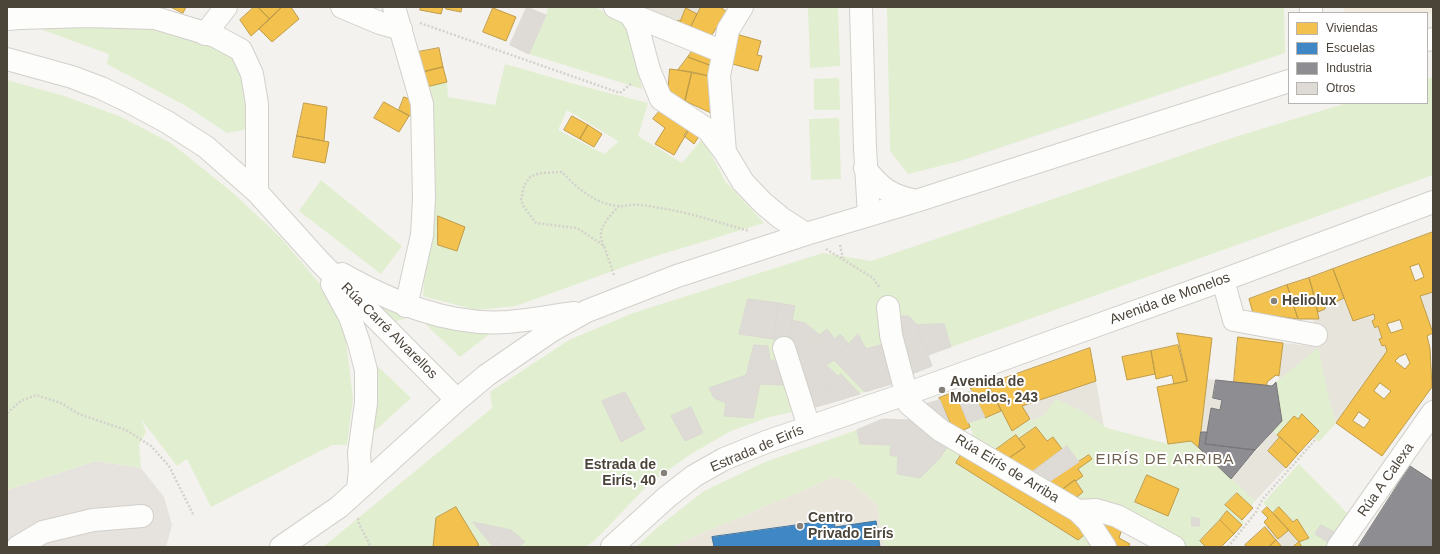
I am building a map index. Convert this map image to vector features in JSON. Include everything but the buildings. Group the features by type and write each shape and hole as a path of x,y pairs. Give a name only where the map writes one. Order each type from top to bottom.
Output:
{"street":[{"path":"156,7 173,24"},
{"path":"206,34 226,7"},
{"path":"342,7 380,23 409,26"},
{"path":"394,7 409,26 422,104 424,199 422,235 406,306"},
{"path":"724,152 719,76 728,30 742,7"},
{"path":"861,7 869,215"},
{"path":"622,11 724,52"},
{"path":"622,11 637,25 648,70 661,99 708,130 743,182 763,203 781,218 806,234"},
{"path":"7,20 20,18 87,16 154,18 215,36 241,50 252,74 257,104 256,192"},
{"name":"Rúa Carré Alvarellos","path":"7,59 72,77 128,101 167,122 206,147 256,192 320,262 457,400"},
{"path":"281,547 339,507 357,501 457,400 517,354 551,331 587,311 676,276 806,234 916,201 1288,81"},
{"path":"866,168 875,181 888,192 901,198 916,201"},
{"name":"Avenida de Monelos","path":"906,394 1223,280 1433,202"},
{"path":"320,262 350,317 359,342 366,370 366,403 359,453 360,469 357,501"},
{"name":"Rúa Carré Alvarellos","path":"320,262 372,291 406,306 457,319 482,322 506,322 587,311"},
{"path":"1223,280 1234,320 1316,335"},
{"path":"888,307 891,335 906,394"},
{"name":"Estrada de Eirís","path":"784,348 809,426"},
{"name":"Estrada de Eirís","path":"612,547 667,497 694,476 724,459 809,426 906,394"},
{"name":"Rúa Eirís de Arriba","path":"906,394 910,404 940,430 1078,511 1088,521 1105,547"},
{"name":"Rúa A Calexa","path":"1338,547 1433,412"},
{"path":"1078,511 1096,510 1117,516 1174,547"},
{"path":"18,547 43,532 93,520 142,516"}],"path":[{"path":"409,26 620,93"},
{"path":"604,246 577,228 536,223 524,208 521,200 524,186 530,177 540,174 562,172 570,181 592,198 619,206 652,206 674,210 754,232"},
{"path":"614,275 600,236 609,217 619,206"},
{"path":"839,244 843,258"},
{"path":"823,247 873,278 888,307"},
{"path":"7,413 21,401 36,395 61,403 79,414 126,430 151,446 169,466 194,516"},
{"path":"1228,547 1256,512 1262,500 1316,439"},
{"path":"357,501 359,524 370,547"}],"shaded area":[{"path":"639,7 701,7 688,32"},
{"path":"1344,7 1433,7 1433,13 1428,15 1428,12 1345,12"},
{"path":"1433,292 1433,333 1420,296"},
{"path":"1344,298 1374,314 1375,319 1372,321 1375,327 1378,326 1382,338 1379,340 1382,346 1385,345 1387,351 1336,423 1330,403 1279,380 1283,343 1318,347 1313,319 1319,319 1318,312"},
{"path":"1207,379 1216,380 1213,398 1222,400 1220,410 1211,408 1207,432 1201,432"},
{"path":"1096,381 1104,427 1080,410 1044,415 1032,421 1022,406"},
{"path":"1273,431 1280,437 1268,451 1286,468 1255,501 1231,479"},
{"path":"96,461 141,468 164,497 172,525 166,547 7,547 7,490"},
{"name":"Centro Privado Eirís","path":"834,477 852,482 877,505 885,547 670,547"},
{"path":"1267,525 1278,539 1289,530 1299,542 1293,547 1282,547 1265,527"}],"green space":[{"path":"548,7 595,7 629,25 642,89 529,54"},
{"path":"808,7 838,7 840,66 810,68"},
{"path":"887,7 1284,7 1285,53 960,161 908,174 890,151"},
{"path":"29,25 151,27 226,50 246,76 249,129 227,133 186,106 107,64 109,54"},
{"path":"505,64 648,103 638,136 682,163 703,138 725,181 764,223 643,260 516,306 476,310 423,296 429,213 426,87 447,82 448,97 495,105","holes":["567,110 618,141 604,154 558,130"]},
{"path":"1433,77 1433,175 951,347 944,325 917,325 909,316 898,316 898,382 808,409 769,417 731,431 691,454 650,483 595,540 586,547 323,547 492,408 490,392 569,340 633,313 823,253 871,261 1235,137 1344,104 1428,104 1428,79"},
{"path":"839,78 840,110 814,110 814,79"},
{"path":"7,80 64,96 119,116 171,143 232,192 280,237 321,285 345,333 353,399 347,445 332,445 211,507 187,459 177,466 141,419 146,432 139,445 141,468 96,461 7,490"},
{"path":"839,118 841,179 811,180 809,119"},
{"path":"321,180 402,246 381,274 299,211"},
{"path":"373,301 412,317 392,322"},
{"path":"420,319 496,329 460,357"},
{"path":"1318,348 1336,423 1319,442 1313,437 1319,430 1302,415 1298,419 1294,416 1277,435 1273,431 1282,421 1276,382"},
{"path":"370,359 411,398 368,437"},
{"path":"1056,399 1080,410 1107,428 1168,444 1191,441 1255,501 1251,506 1237,493 1225,505 1244,522 1242,525 1227,512 1200,541 1206,547 1189,547 1123,511 1072,501 1083,492 1076,481 1083,476 1078,469 1092,458 1089,455 1079,462 1067,446 1062,449 1053,437 1047,441 1036,427 1019,439 994,451 970,436 973,434 968,423 1001,411 1012,431 1030,419 1032,421 1044,415"},
{"path":"857,430 860,444 891,445 898,457 897,474 920,478 940,458 950,443 964,450 956,463 1078,540 1084,535 1093,547 885,547 877,505 852,482 834,477 670,547 636,547 658,527 704,491 765,462"},
{"path":"1299,464 1350,516 1329,547 1302,547 1299,542 1303,539 1304,541 1309,537 1297,519 1293,522 1279,507 1273,513 1263,503"}],"place":[{"name":"Heliolux","path":"1274,301"},
{"name":"Avenida de Monelos, 243","path":"942,390"},
{"name":"Estrada de Eirís, 40","path":"664,473"},
{"name":"Centro Privado Eirís","path":"800,526"}],"district":[{"name":"EIRÍS DE ARRIBA","path":"1165,460"}]}
